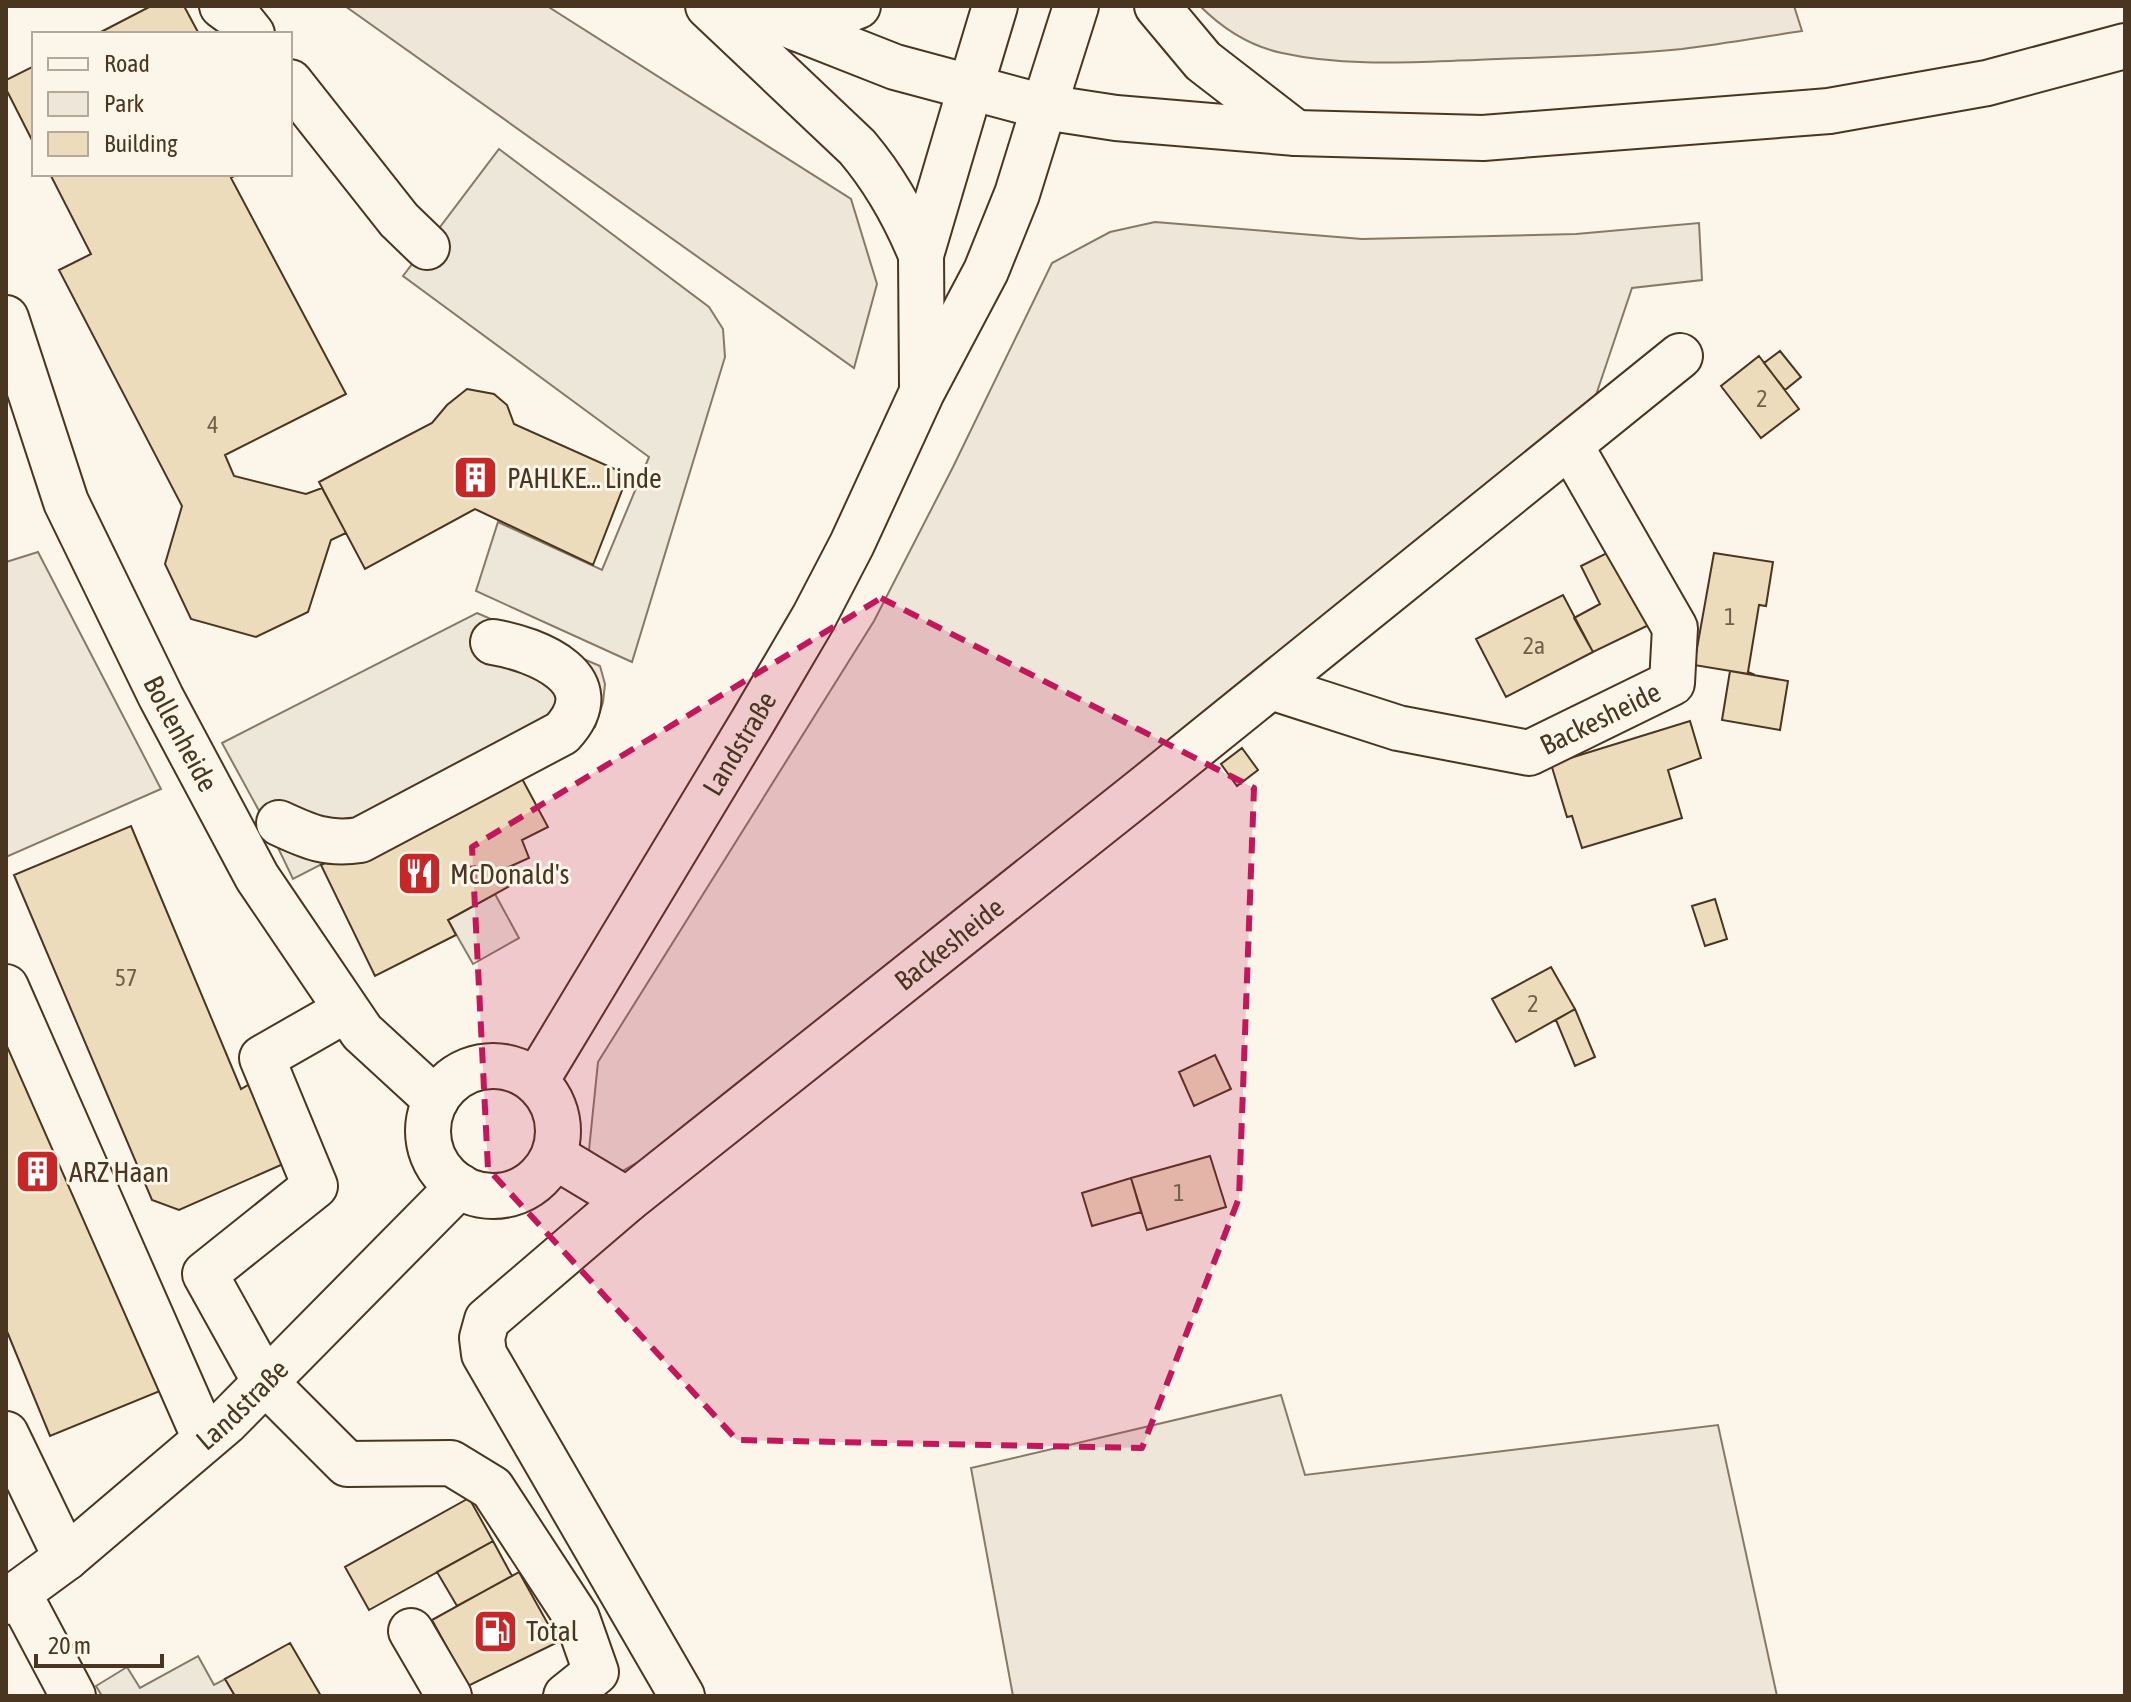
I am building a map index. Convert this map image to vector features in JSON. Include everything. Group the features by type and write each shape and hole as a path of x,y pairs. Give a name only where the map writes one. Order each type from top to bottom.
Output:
{"main road":[{"path":"222,6 240,19 250,32"},
{"path":"708,6 857,147 878,172 908,223 921,255"},
{"path":"740,6 895,67 1044,107 1116,118 1296,133 1483,138 1829,111 1987,83 2125,46"},
{"path":"798,29 858,6"},
{"name":"Landstraße","path":"922,392 921,255 995,6"},
{"name":"Landstraße","path":"536,1081 814,617 852,544 922,392 986,271 1017,194 1076,6"},
{"path":"1157,6 1203,61 1296,133"},
{"path":"292,85 399,220 427,247"},
{"name":"Bollenheide","path":"6,318 66,502 154,683 257,877 346,1010 375,1046 436,1100"},
{"name":"Backesheide","path":"682,1696 484,1354 482,1338 487,1320 627,1200 1271,687 1680,356"},
{"name":"Backesheide","path":"1271,687 1398,728 1529,753 1672,683 1675,628 1570,445"},
{"path":"279,823 310,837 337,843 360,840 562,733 576,711 575,688 569,677 538,654 518,646 493,642"},
{"path":"6,987 205,1439"},
{"path":"346,1010 262,1058 315,1186 205,1274 265,1382 347,1464 451,1463 492,1488 577,1618 596,1672 566,1696"},
{"path":"481,1067 510,1068 536,1081 555,1108 558,1140 546,1170 521,1190 489,1196 459,1186 438,1167 432,1154 428,1126 436,1100 455,1078 481,1067"},
{"path":"554,1156 627,1200"},
{"name":"Landstraße","path":"12,1598 66,1558 205,1439 459,1186"},
{"path":"6,1434 66,1558"},
{"path":"12,1598 73,1696"},
{"path":"411,1631 449,1696"}],"highlighted area":[{"path":"881,598 1254,788 1239,1198 1142,1448 737,1440 488,1169 472,847"}],"green space":[{"path":"345,6 547,6 851,199 877,284 854,368"},
{"path":"1200,6 1794,6 1802,31 1682,49 1630,53 1428,62 1354,62 1282,53 1258,46 1227,29"},
{"path":"1155,222 1362,239 1576,234 1699,223 1702,280 1632,288 1596,395 684,1136 617,1174 589,1150 598,1062 874,621 1052,263 1110,232"},
{"path":"38,552 161,789 6,857 6,562"},
{"path":"495,894 519,938 473,964 448,920"},
{"path":"1281,1395 1305,1475 1718,1425 1777,1696 1013,1696 971,1468"}],"shaded area":[{"path":"499,149 709,307 723,329 725,357 632,662 476,591 498,522 602,570 649,457 403,276"},
{"path":"477,613 600,666 605,684 595,727 574,747 466,790 293,879 222,743"},
{"path":"198,1656 214,1685 225,1679 235,1696 102,1696 96,1686 127,1667 140,1688"}],"building":[{"path":"151,6 184,6 198,32 101,32"},
{"path":"32,67 32,140 6,89 6,80"},
{"path":"51,176 234,176 231,178 346,394 225,455 234,476 306,494 322,488 346,533 331,540 308,612 256,637 191,619 165,564 182,506 59,270 91,254"},
{"path":"1780,351 1801,377 1785,390 1764,363"},
{"path":"1759,356 1799,409 1761,438 1721,386"},
{"name":"PAHLKE... Linde","path":"467,389 494,394 507,405 514,424 628,475 593,565 475,509 365,569 319,482 432,423 447,405"},
{"path":"1615,549 1653,623 1593,652 1574,618 1600,604 1581,566"},
{"path":"1714,553 1773,562 1766,606 1759,605 1748,672 1755,675 1694,665"},
{"path":"1563,595 1593,652 1506,697 1476,639"},
{"path":"1730,671 1788,681 1780,730 1722,720"},
{"path":"1690,721 1701,758 1668,770 1682,818 1582,848 1572,816 1567,817 1551,764"},
{"path":"1242,748 1258,770 1237,786 1221,764"},
{"name":"McDonald's","path":"520,775 548,827 522,840 529,858 509,867 517,882 448,920 456,935 375,976 321,865 466,790"},
{"path":"131,826 241,1089 255,1081 290,1161 179,1210 152,1200 14,875"},
{"path":"1715,899 1727,939 1705,946 1692,906"},
{"path":"1551,967 1575,1009 1516,1042 1492,999"},
{"path":"1575,1009 1595,1057 1575,1066 1556,1020"},
{"name":"ARZ Haan","path":"6,1015 160,1391 50,1436 6,1329"},
{"path":"1215,1055 1231,1089 1194,1106 1179,1072"},
{"path":"1210,1156 1226,1207 1147,1230 1131,1178"},
{"path":"1131,1178 1141,1212 1092,1226 1082,1193"},
{"path":"469,1498 493,1541 369,1610 345,1567"},
{"path":"493,1541 512,1576 457,1606 437,1572"},
{"name":"Total","path":"519,1572 558,1642 468,1686 432,1620"},
{"path":"290,1643 321,1696 235,1696 225,1679"}],"place":[{"name":"PAHLKE... Linde","path":"476,478"},
{"name":"McDonald's","path":"419,874"},
{"name":"ARZ Haan","path":"38,1172"},
{"name":"Total","path":"495,1631"}]}
